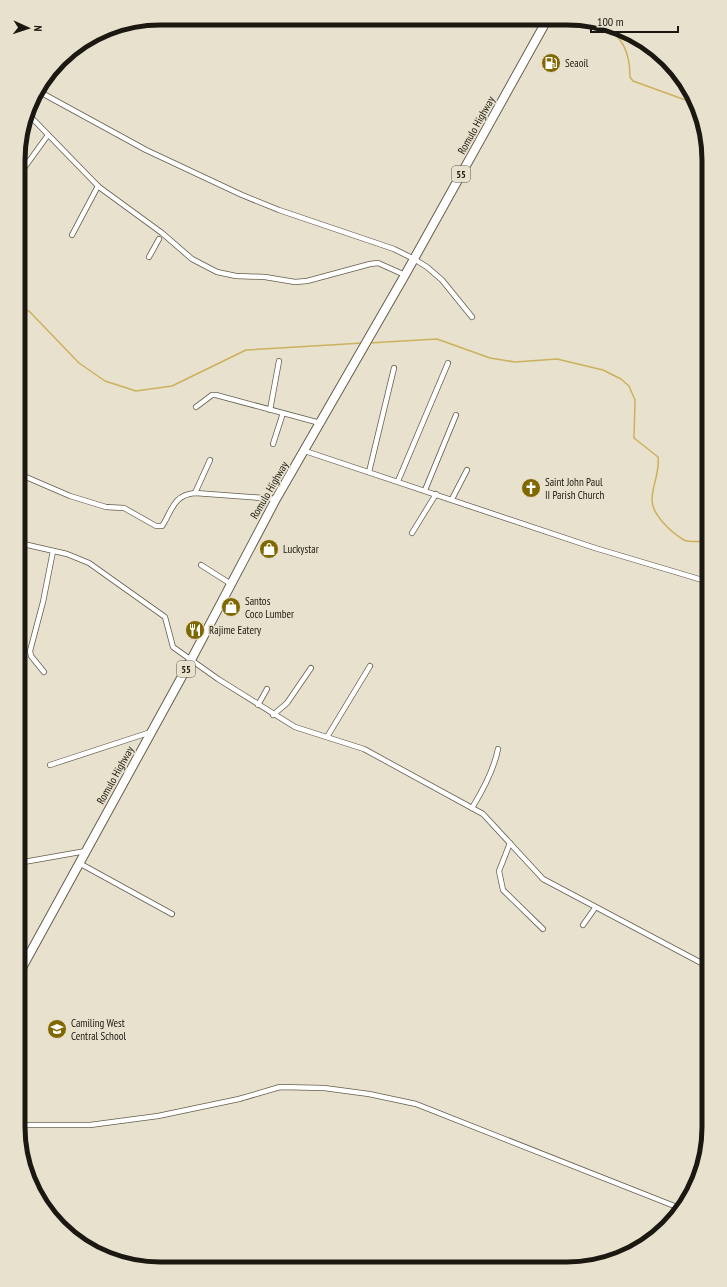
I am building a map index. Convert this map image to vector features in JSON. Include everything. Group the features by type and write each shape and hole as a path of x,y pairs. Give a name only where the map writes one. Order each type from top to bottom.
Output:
{"highway":[{"name":"Romulo Highway","path":"25,962 191,660 276,499 405,275 544,25"}],"street":[{"path":"43,94 146,150 242,195 279,210 394,249 414,259 427,267 442,280 472,317"},
{"path":"32,118 98,186 192,259 217,272 236,276 265,276 295,282 307,281 378,263 405,275"},
{"path":"25,167 48,135"},
{"path":"72,235 98,186"},
{"path":"149,257 161,236"},
{"path":"270,410 279,361"},
{"path":"398,481 448,363"},
{"path":"369,472 394,368"},
{"path":"196,407 212,395 216,395 320,423"},
{"path":"273,444 283,413"},
{"path":"425,490 456,415"},
{"path":"305,451 595,548 702,580"},
{"path":"195,493 210,460"},
{"path":"452,499 467,470"},
{"path":"25,477 70,496 106,507 124,508 156,526 162,526 177,500 181,496 195,493 276,499"},
{"path":"412,533 436,494"},
{"path":"25,544 80,558 89,563 156,609 165,617 173,647 258,705 296,728 364,749 472,808 487,817 543,879 595,908 702,963"},
{"path":"44,672 31,656 30,651 43,602 53,551"},
{"path":"201,565 231,584"},
{"path":"327,737 370,666"},
{"path":"273,714 287,703 311,668"},
{"path":"258,705 267,690"},
{"path":"50,765 151,732"},
{"path":"472,808 491,772 498,749"},
{"path":"510,843 499,871 504,890 543,929"},
{"path":"25,862 86,851"},
{"path":"79,863 172,914"},
{"path":"584,925 595,908"},
{"path":"25,1125 90,1126 158,1116 239,1099 280,1087 324,1088 369,1094 416,1104 676,1206"}],"waterway":[{"path":"612,33 621,41 627,54 630,77 633,81 688,101"},
{"path":"25,310 29,311 79,363 105,381 136,391 172,386 246,350 363,343"},
{"path":"369,343 437,339 490,358 515,362 557,359 603,370 621,379 629,386 635,400 634,438 658,457 658,468 652,500 655,512 674,533 684,540 693,542 702,541"}],"place":[{"name":"Seaoil","path":"551,63"},
{"name":"Saint John Paul II Parish Church","path":"531,488"},
{"name":"Luckystar","path":"269,549"},
{"name":"Santos Coco Lumber","path":"231,607"},
{"name":"Rajime Eatery","path":"195,630"},
{"name":"Camiling West Central School","path":"57,1029"}]}
